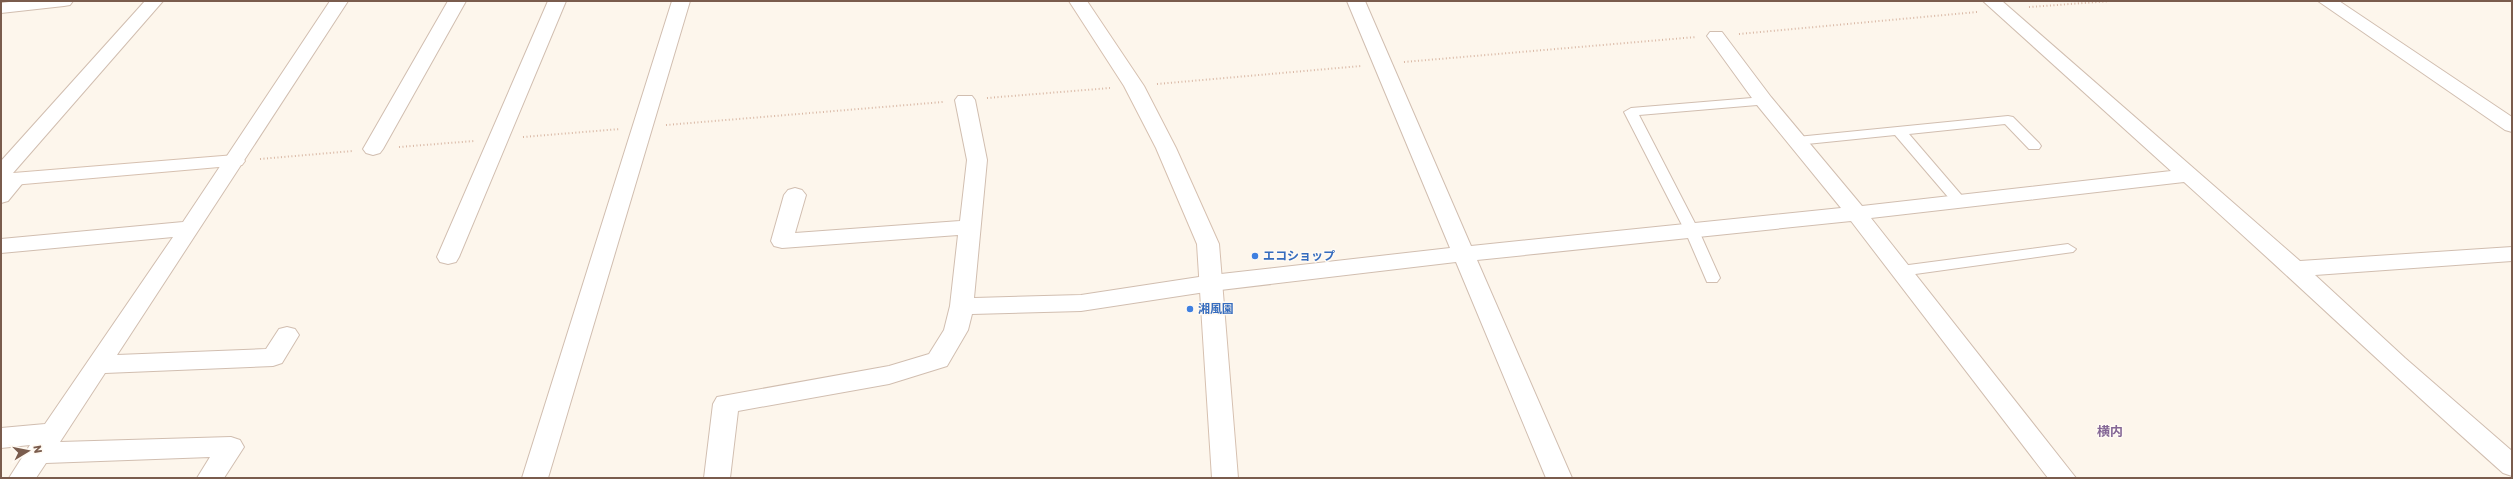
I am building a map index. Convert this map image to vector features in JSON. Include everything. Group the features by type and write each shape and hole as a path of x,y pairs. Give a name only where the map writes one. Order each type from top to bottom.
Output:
{"street":[{"path":"1,8 64,1"},
{"path":"1,196 6,178 154,1"},
{"path":"22,478 236,161 339,1"},
{"path":"373,149 456,1"},
{"path":"448,257 557,1"},
{"path":"535,478 641,127 681,1"},
{"path":"1078,1 1134,86 1166,148 1194,209 1208,244 1225,478"},
{"path":"1356,1 1559,478"},
{"path":"2328,1 2512,126"},
{"path":"1997,5 2295,269 2396,364 2512,466"},
{"path":"1716,36 1764,101 1856,213 2063,478"},
{"path":"717,478 726,404 889,375 938,360 956,330 962,306 977,160 965,100"},
{"path":"6,178 236,161"},
{"path":"962,306 1081,303 1212,283 1464,254 1856,213 2188,175"},
{"path":"795,195 782,240 969,227"},
{"path":"1,246 190,228"},
{"path":"2295,269 2512,254"},
{"path":"98,365 273,357 287,335"},
{"path":"1,438 45,443 231,447 210,478"}],"lane":[{"path":"1712,278 1692,231 1631,112 1764,101"},
{"path":"1797,141 2008,120 2034,146"},
{"path":"1899,131 1959,201"},
{"path":"1901,271 2068,249"}],"path":[{"path":"236,161 1716,36 1997,5 2111,1"}],"place":[{"name":"エコショップ","path":"1255,256"},
{"name":"湘風園","path":"1190,309"}],"district":[{"name":"横内","path":"2110,431"}]}
